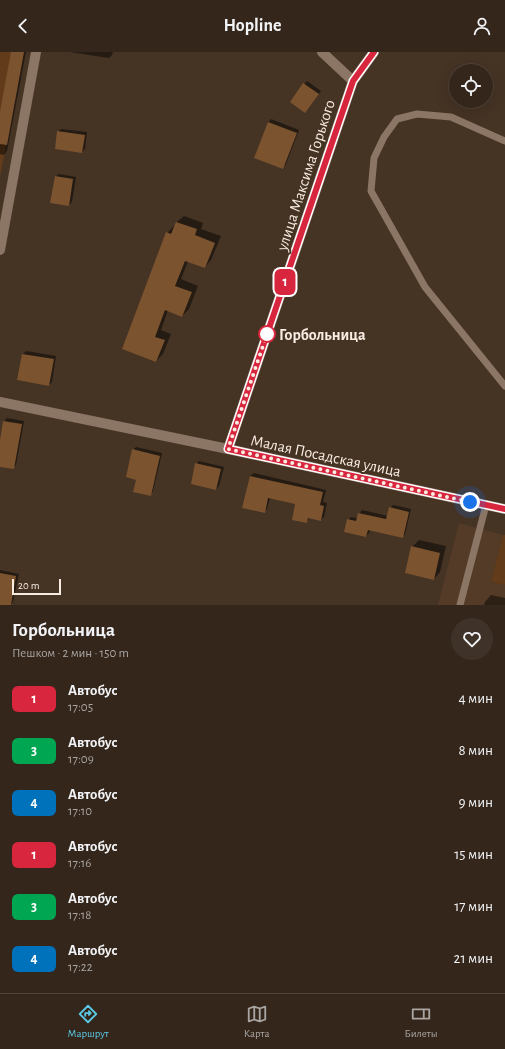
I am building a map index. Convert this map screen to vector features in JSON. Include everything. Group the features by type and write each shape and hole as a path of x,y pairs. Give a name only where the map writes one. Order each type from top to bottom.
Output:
{"main road":[{"path":"0,250 36,52"},
{"path":"322,52 353,81"},
{"name":"улица Максима Горького","path":"228,449 353,81 374,52"},
{"name":"Малая Посадская улица","path":"0,402 228,449 505,509"}],"lane":[{"path":"505,141 451,117 417,114 397,120 384,137 374,158 371,191 425,287 505,386"},
{"path":"460,605 486,505"}],"shaded area":[{"path":"0,52 24,52 0,177"},
{"path":"459,523 503,535 491,582 505,585 505,605 438,605"},
{"path":"503,535 505,535 505,585 491,582"}],"building":[{"path":"11,52 24,52 7,145 0,144 0,112"},
{"path":"303,83 319,94 305,113 290,102"},
{"path":"268,122 297,133 283,169 254,158"},
{"path":"57,131 85,135 82,153 55,149"},
{"path":"55,176 73,179 69,206 50,203"},
{"path":"176,222 197,229 195,235 215,243 205,268 185,261 175,286 192,292 182,317 165,310 155,337 165,340 156,362 122,349 166,232 171,234"},
{"path":"22,354 54,359 49,386 17,380"},
{"path":"3,421 22,424 14,469 0,467 0,440"},
{"path":"132,449 160,456 151,496 133,492 136,480 126,477"},
{"path":"195,463 221,469 216,490 191,484"},
{"path":"250,476 323,492 320,505 324,506 321,521 308,518 307,523 292,520 295,504 268,498 265,513 242,508"},
{"path":"389,507 409,512 403,538 368,530 366,537 344,532 347,519 356,521 358,513 386,519"},
{"path":"411,546 440,553 434,580 405,573"},
{"path":"0,573 16,576 11,605 0,605"}],"bus line":[{"name":"1","path":"374,52 353,81 228,449 505,509"}],"place":[{"name":"Горбольница","path":"267,334"}],"route":[{"path":"267,334 228,449 470,502"}]}
